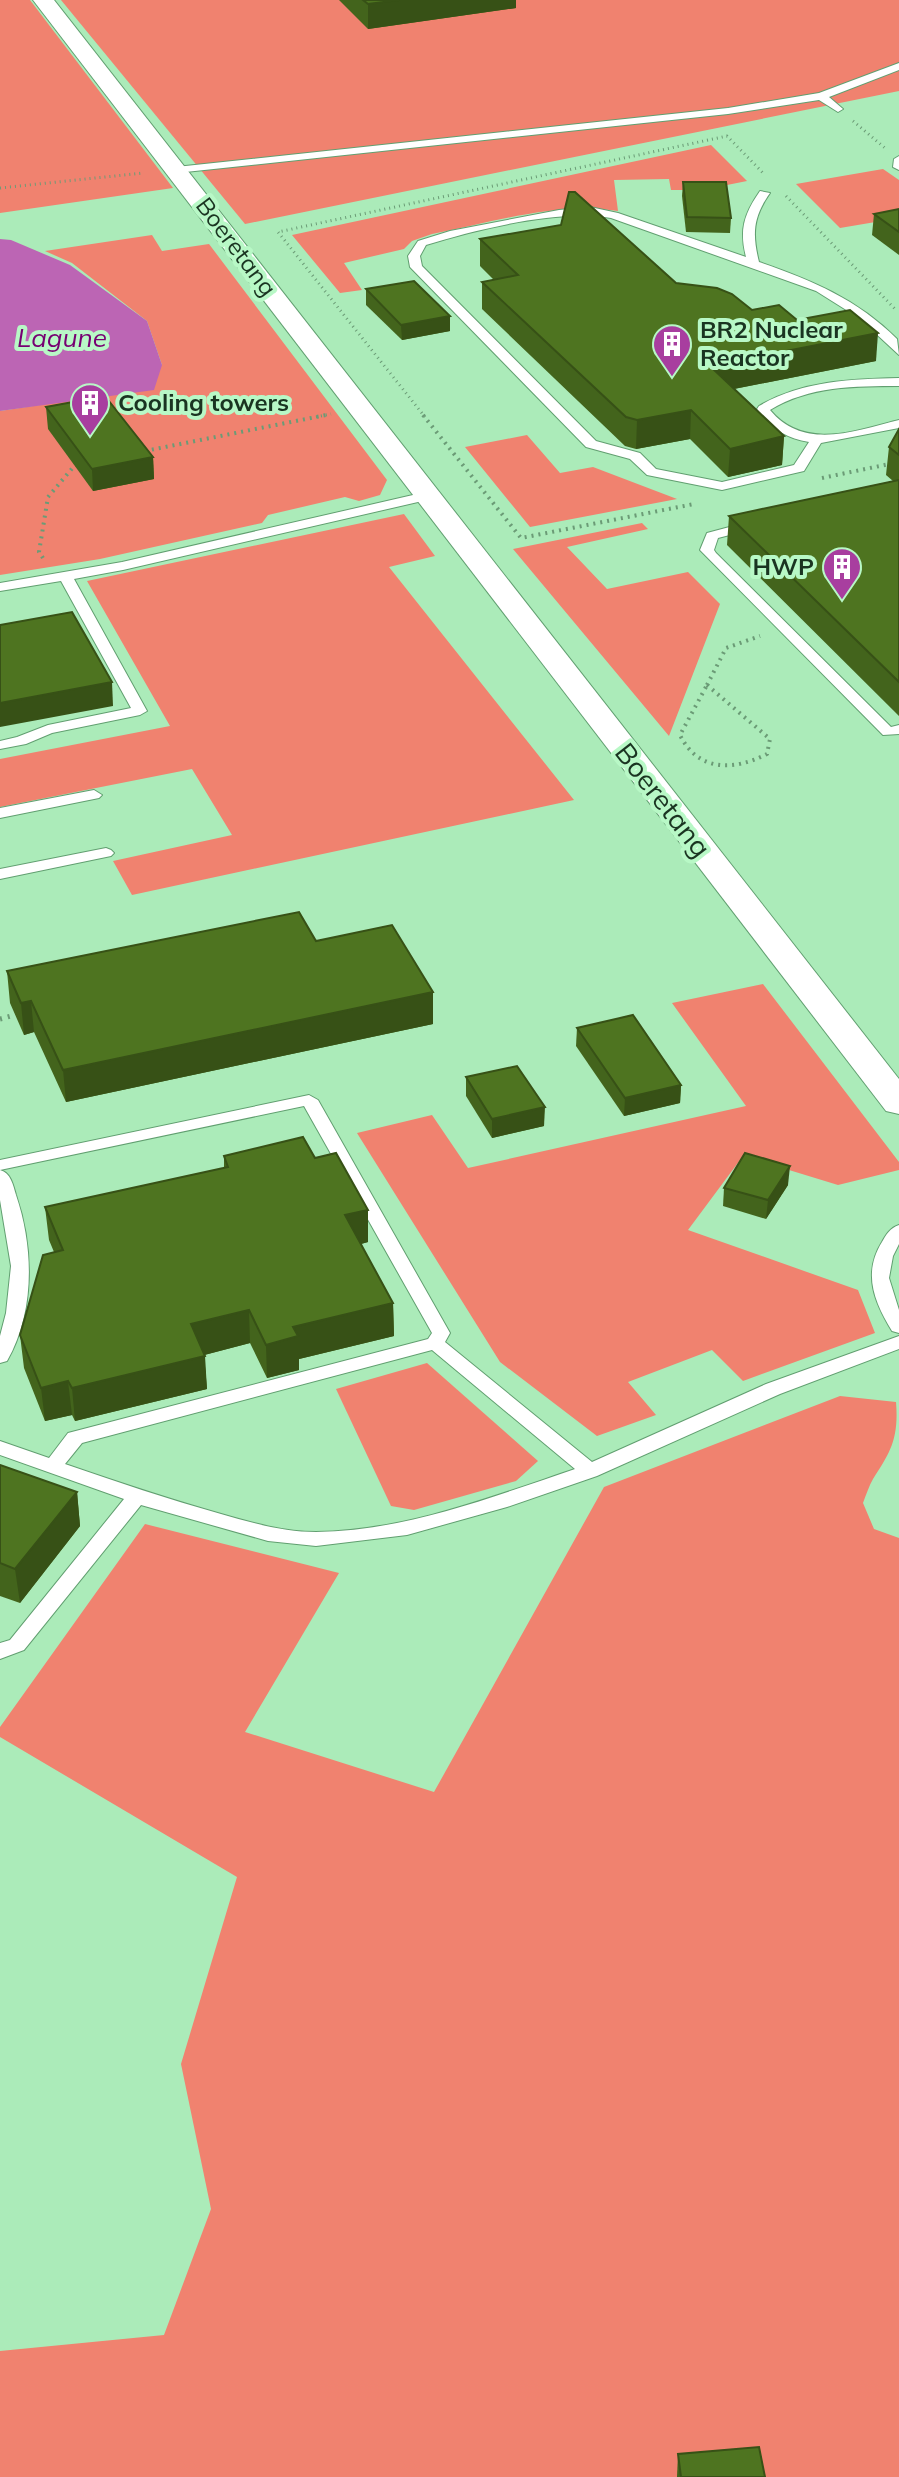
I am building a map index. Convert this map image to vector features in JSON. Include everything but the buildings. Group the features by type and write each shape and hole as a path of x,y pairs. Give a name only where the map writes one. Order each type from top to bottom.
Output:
{"street":[{"name":"Boeretang","path":"43,0 899,1103"}],"lane":[{"path":"176,170 713,113 821,96 899,66"},
{"path":"821,96 838,109"},
{"path":"899,159 899,167"},
{"path":"754,264 746,237 748,214 764,193"},
{"path":"816,441 799,468 722,486 652,472 635,456 591,444 416,267 414,256 422,243 450,234 590,210 614,215 831,291 857,308 895,343 899,351"},
{"path":"899,382 856,382 779,397 763,409 772,424 791,436 816,441 899,424"},
{"path":"0,587 149,561 187,549 426,496"},
{"path":"769,521 712,536 707,550 784,631 888,732 899,729"},
{"path":"0,745 21,741 48,729 140,711 60,576"},
{"path":"0,813 94,795"},
{"path":"0,874 106,853"},
{"path":"0,1165 309,1100 441,1333 435,1343 75,1438 52,1467"},
{"path":"0,1176 11,1202 22,1263 10,1338 0,1357"},
{"path":"899,1231 884,1250 878,1282 899,1327"},
{"path":"0,1448 136,1497 268,1534 316,1539 407,1528 500,1502 590,1471 773,1389 899,1342"},
{"path":"435,1343 590,1471"},
{"path":"0,1651 17,1645 136,1497"}],"path":[{"path":"838,109 899,159"},
{"path":"702,502 521,538 278,232 727,136 770,180"},
{"path":"0,188 176,170"},
{"path":"781,191 899,313"},
{"path":"135,453 360,409"},
{"path":"60,576 39,552 48,497 75,465 90,462"},
{"path":"808,481 899,462"},
{"path":"706,684 722,700 752,719 770,739 767,754 750,764 728,768 701,761 685,750 680,735 706,684 726,648 744,640 784,631"},
{"path":"0,1019 15,1015"}],"shaded area":[{"path":"0,0 30,0 173,188 0,213"},
{"path":"61,0 899,0 899,91 245,224"},
{"path":"711,145 747,181 702,190 671,190 669,179 614,180 618,211 571,209 524,215 432,234 412,241 404,249 344,263 362,290 340,293 292,235"},
{"path":"883,169 899,180 899,218 840,228 796,184"},
{"path":"152,235 162,251 209,244 387,480 380,495 359,501 345,497 268,515 262,523 100,559 0,575 0,411 46,404 162,365 147,321 72,263 45,251"},
{"path":"527,435 560,473 593,467 677,499 530,527 465,447"},
{"path":"404,514 435,556 389,567 574,800 132,895 113,861 232,835 192,769 0,807 0,759 170,726 87,581"},
{"path":"642,523 648,529 567,547 607,589 688,572 720,604 669,736 513,549"},
{"path":"763,984 899,1162 899,1170 838,1185 743,1156 688,1230 858,1290 875,1333 743,1381 712,1350 628,1382 656,1415 597,1436 500,1362 357,1133 432,1115 468,1168 746,1106 672,1003"},
{"path":"427,1363 538,1461 516,1481 414,1510 391,1506 336,1389"},
{"path":"840,1396 896,1402 892,1445 863,1503 874,1529 899,1538 899,2477 0,2477 0,2351 164,2335 211,2209 181,2064 237,1877 0,1737 0,1727 145,1524 339,1573 245,1732 434,1792 604,1487"}],"water":[{"name":"Lagune","path":"0,239 11,240 70,265 147,321 162,365 154,390 0,411"}],"place":[{"name":"BR2 Nuclear Reactor","path":"672,378"},
{"name":"Cooling towers","path":"90,437"},
{"name":"HWP","path":"842,601"}]}
